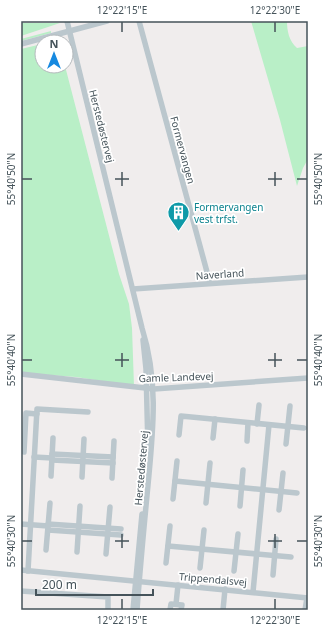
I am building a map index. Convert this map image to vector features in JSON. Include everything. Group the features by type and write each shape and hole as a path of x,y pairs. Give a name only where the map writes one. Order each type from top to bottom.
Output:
{"street":[{"name":"Herstedøstervej","path":"67,21 142,328 148,347 154,389 153,433 133,610"},
{"path":"21,44 107,21"},
{"name":"Formervangen","path":"139,21 210,284"},
{"name":"Naverland","path":"133,289 308,277"},
{"name":"Herstedøstervej","path":"137,610 137,581 148,447 142,328"},
{"name":"Gamle Landevej","path":"21,374 146,389 308,378"},
{"path":"257,424 259,405"},
{"path":"286,444 290,406"},
{"path":"28,570 37,409 88,412"},
{"path":"37,414 26,413 23,452 83,462 113,460"},
{"path":"179,435 181,416 304,428"},
{"path":"212,438 214,419"},
{"path":"247,441 248,423"},
{"path":"253,592 269,425"},
{"path":"51,476 53,438"},
{"path":"82,477 84,439"},
{"path":"112,478 114,442"},
{"path":"52,457 83,456 113,460"},
{"path":"173,499 177,461"},
{"path":"206,503 210,463"},
{"path":"240,506 244,470"},
{"path":"279,510 283,473"},
{"path":"175,481 297,493"},
{"path":"46,550 50,503"},
{"path":"77,552 80,506"},
{"path":"106,554 110,507"},
{"path":"21,524 121,532"},
{"path":"166,563 170,526"},
{"path":"200,568 204,530"},
{"path":"234,571 238,534"},
{"path":"273,576 276,539"},
{"path":"168,546 291,557"},
{"name":"Trippendalsvej","path":"21,570 137,581 178,587 253,592 307,600"},
{"path":"176,602 178,587"},
{"path":"223,607 225,591"},
{"path":"21,592 108,598 108,610"},
{"path":"305,610 307,600"},
{"path":"170,610 171,604 176,602"},
{"path":"176,602 182,605 181,610"}],"green space":[{"path":"251,21 287,21 289,36 294,45 297,48 308,46 308,159 303,168 297,186 280,120"},
{"path":"21,23 60,23 21,36"},
{"path":"51,31 51,33 47,34 40,34"},
{"path":"34,36 34,38 21,41 21,39"},
{"path":"34,46 34,74 67,74 119,274 129,304 132,328 134,386 76,377 21,373 21,49"}],"place":[{"name":"Formervangen vest trfst.","path":"178,232"}]}
